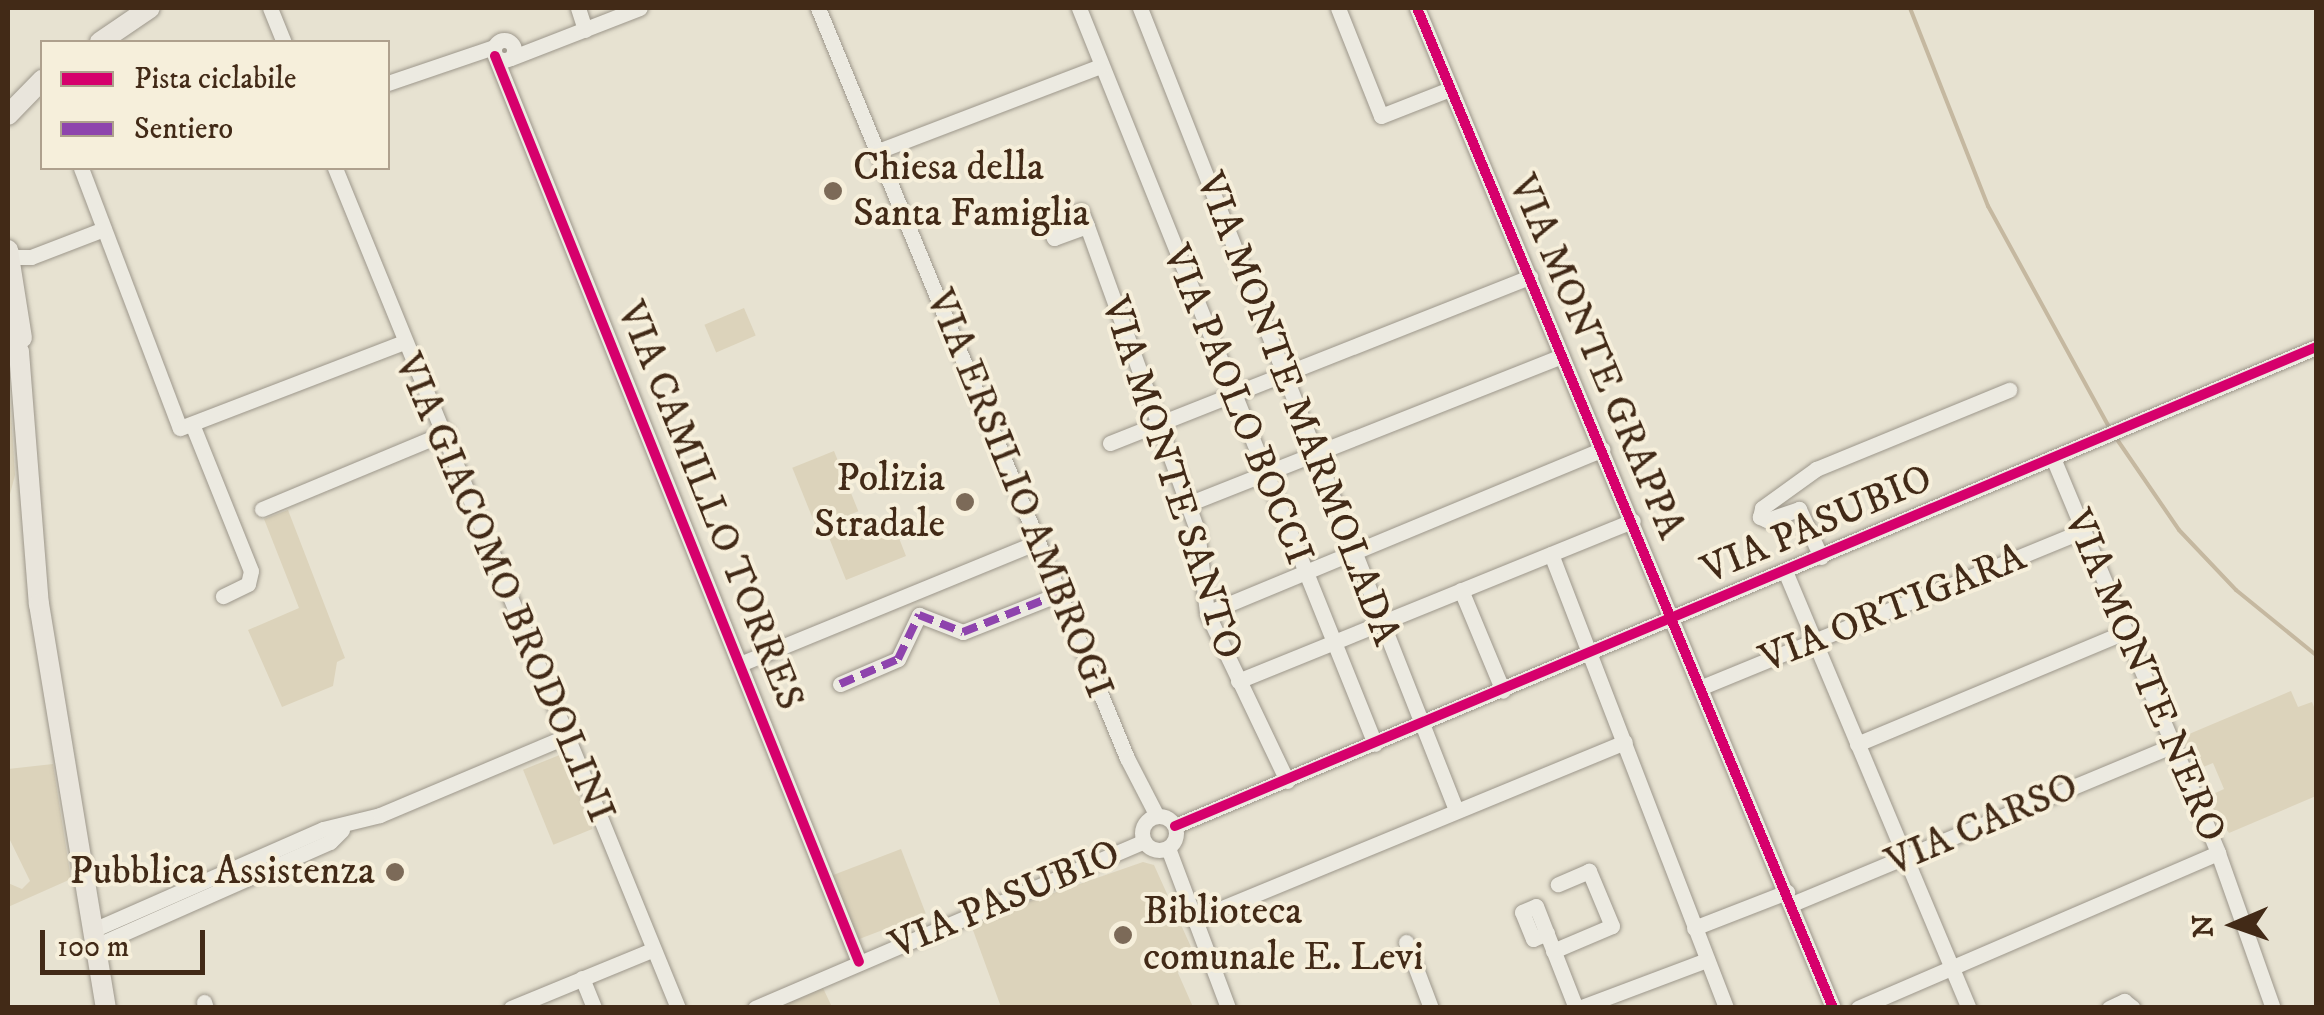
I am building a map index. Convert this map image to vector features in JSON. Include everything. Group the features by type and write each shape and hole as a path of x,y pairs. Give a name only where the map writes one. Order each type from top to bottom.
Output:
{"main road":[{"path":"103,40 150,8"},
{"path":"8,103 40,81"},
{"path":"8,115 40,82"},
{"path":"8,249 15,292 28,528 106,1008"},
{"path":"8,322 20,370"}],"street":[{"path":"270,8 283,40"},
{"path":"578,8 585,30"},
{"path":"390,83 550,42 640,8"},
{"name":"VIA ERSILIO AMBROGI","path":"818,8 1152,819"},
{"name":"VIA PAOLO BOCCI","path":"1079,8 1264,475 1376,744"},
{"name":"VIA MONTE MARMOLADA","path":"1140,8 1351,552 1456,810"},
{"path":"1338,8 1381,116 1450,89"},
{"name":"VIA MONTE GRAPPA","path":"1417,8 1833,1008"},
{"name":"VIA CAMILLO TORRES","path":"503,56 859,962"},
{"path":"878,151 1101,66"},
{"path":"82,170 186,426 252,571 248,584 223,596"},
{"name":"VIA GIACOMO BRODOLINI","path":"335,170 402,343 447,432 678,1008"},
{"name":"VIA MONTE SANTO","path":"1087,226 1188,504 1207,612 1287,781"},
{"path":"8,249 14,257 31,257 104,229"},
{"path":"15,292 31,257"},
{"path":"1110,443 1530,277"},
{"path":"186,426 402,343"},
{"name":"VIA PASUBIO","path":"1174,826 2316,347"},
{"path":"1188,504 1316,458 1562,356"},
{"path":"1821,556 1799,510 1767,520 1760,517 1762,508 1816,469 2009,390"},
{"path":"262,508 447,432"},
{"path":"1207,612 1602,449"},
{"name":"VIA MONTE NERO","path":"2052,458 2218,853 2273,1008"},
{"path":"1238,680 1633,520"},
{"name":"VIA ORTIGARA","path":"1702,687 2083,531"},
{"path":"740,664 1038,542"},
{"path":"1551,554 1726,1008"},
{"path":"1785,572 1968,1008"},
{"path":"1462,590 1503,690"},
{"path":"840,684 898,659 919,615 963,632 1059,594"},
{"path":"1857,744 2123,633"},
{"path":"94,938 323,829 342,830 567,736"},
{"path":"1193,920 1625,742"},
{"name":"VIA CARSO","path":"1694,928 1904,858 2172,746"},
{"path":"1168,848 1144,841 1152,819 1174,826 1168,848 1228,1008"},
{"name":"VIA PASUBIO","path":"755,1008 1144,841"},
{"path":"1858,1008 2218,853"},
{"path":"1554,951 1612,926 1590,871 1558,884"},
{"path":"1546,934 1578,1008 1706,960"},
{"path":"1406,942 1431,1008"},
{"path":"511,1008 652,950"},
{"path":"582,978 594,1008"},
{"path":"2109,1008 2124,1001 2133,1008"}],"shaded area":[{"path":"744,308 756,336 716,352 704,325"},
{"path":"8,365 15,475 8,502"},
{"path":"834,451 858,511 817,528 792,468"},
{"path":"288,510 345,658 337,662 333,686 282,707 248,630 299,608 264,519"},
{"path":"890,515 906,556 846,580 826,530 842,524 846,533"},
{"path":"2291,691 2298,707 2312,702 2316,712 2316,796 2229,833 2212,809 2211,795 2224,789 2213,763 2196,770 2182,737"},
{"path":"562,754 592,829 553,845 523,770"},
{"path":"53,764 71,879 8,907 8,883 22,889 30,881 8,836 8,769"},
{"path":"901,849 926,913 857,940 832,876"},
{"path":"1143,862 1154,865 1191,947 1178,973 1193,1007 1001,1007 970,922"},
{"path":"823,988 832,1007 781,1006"}],"waterway":[{"path":"1910,8 1988,206 2109,427"},
{"path":"2114,435 2179,530 2236,590 2316,655"}],"marked path":[{"path":"840,684 898,659 919,615 963,632 1059,594"}],"cycle path":[{"path":"1417,8 1833,1008"},
{"path":"495,56 859,962"},
{"path":"1175,826 2316,347"}],"place":[{"name":"Chiesa della Santa Famiglia","path":"833,191"},
{"name":"Polizia Stradale","path":"965,502"},
{"name":"Pubblica Assistenza","path":"395,872"},
{"name":"Biblioteca comunale E. Levi","path":"1123,935"}]}
